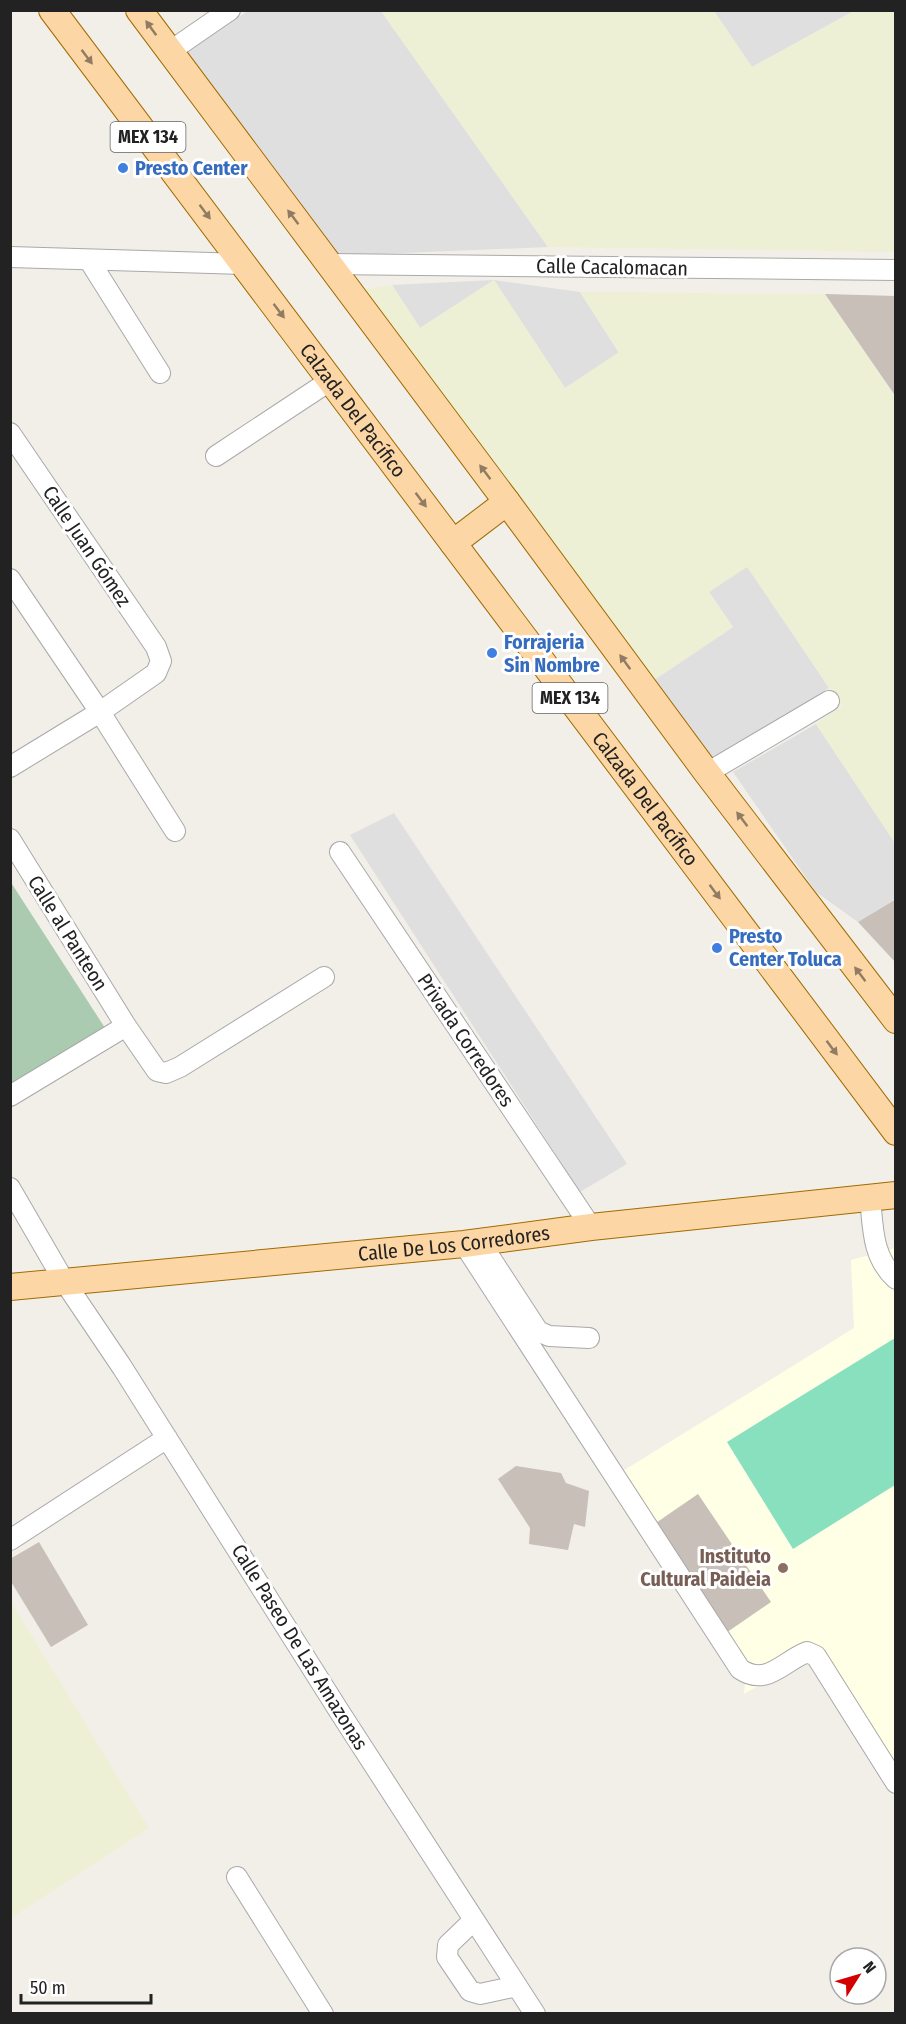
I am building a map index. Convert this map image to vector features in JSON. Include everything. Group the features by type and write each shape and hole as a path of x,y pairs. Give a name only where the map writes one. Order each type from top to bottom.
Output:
{"main road":[{"name":"MEX 134","path":"52,10 244,264"},
{"name":"MEX 134","path":"139,10 707,773 896,1020"},
{"name":"Calzada Del Pacífico","path":"244,264 896,1132"},
{"path":"453,543 507,502"},
{"name":"Calle De Los Corredores","path":"10,1287 472,1243 591,1227 896,1195"}],"street":[{"path":"169,52 230,10"},
{"path":"11,257 244,264"},
{"path":"89,260 160,373"},
{"name":"Calle Cacalomacan","path":"328,264 896,270"},
{"path":"216,456 331,380"},
{"name":"Calle Juan Gómez","path":"10,433 156,647 161,662 156,674 100,712"},
{"path":"10,579 100,712 175,831"},
{"path":"707,773 829,700"},
{"path":"10,767 100,712"},
{"name":"Calle al Panteon","path":"10,839 153,1068 166,1073 180,1067 324,976"},
{"name":"Privada Corredores","path":"340,852 591,1227"},
{"path":"10,1096 126,1026"},
{"path":"10,1188 64,1281"},
{"path":"870,1197 874,1245 886,1270 896,1279"},
{"path":"472,1243 538,1331 549,1336 589,1338"},
{"path":"472,1243 740,1669 757,1677 766,1675 807,1652 816,1656 896,1783"},
{"name":"Calle Paseo De Las Amazonas","path":"64,1281 535,2013"},
{"path":"10,1540 167,1438"},
{"path":"237,1877 323,2013"},
{"path":"474,1920 448,1945 447,1957 470,1991 480,1994 517,1986"}],"shaded area":[{"path":"248,11 381,11 548,247 334,256 184,52"},
{"path":"381,11 714,11 752,67 854,11 895,11 895,252 548,247"},
{"path":"714,11 854,11 752,67"},
{"path":"494,280 580,292 619,353 565,388"},
{"path":"494,280 420,328 392,285"},
{"path":"494,280 565,388 619,352 580,292 825,294 895,397 895,843 816,724 842,706 747,567 709,592 733,627 651,682 359,290 392,285 420,328"},
{"path":"747,566 829,688 710,764 651,682 733,627 709,592"},
{"path":"816,724 895,843 895,899 858,922 816,892 733,772"},
{"path":"394,813 627,1164 580,1192 350,835"},
{"path":"10,881 107,1031 10,1094"},
{"name":"Instituto Cultural Paideia","path":"895,1248 895,1797 805,1659 744,1694 745,1683 613,1477 854,1328 851,1260"},
{"path":"10,1600 149,1828 11,1918 10,1918"}],"green space":[{"path":"895,1338 895,1485 793,1549 727,1442"}],"building":[{"path":"825,294 896,296 896,397"},
{"path":"896,899 896,963 858,922"},
{"path":"516,1466 561,1473 566,1483 589,1491 585,1527 574,1524 568,1550 529,1544 530,1528 498,1479"},
{"path":"698,1494 771,1602 723,1635 650,1527"},
{"path":"39,1542 88,1625 51,1647 10,1580 10,1559"}],"place":[{"name":"Presto Center","path":"123,168"},
{"name":"Forrajeria Sin Nombre","path":"492,653"},
{"name":"Presto Center Toluca","path":"717,948"},
{"name":"Instituto Cultural Paideia","path":"783,1568"}]}
